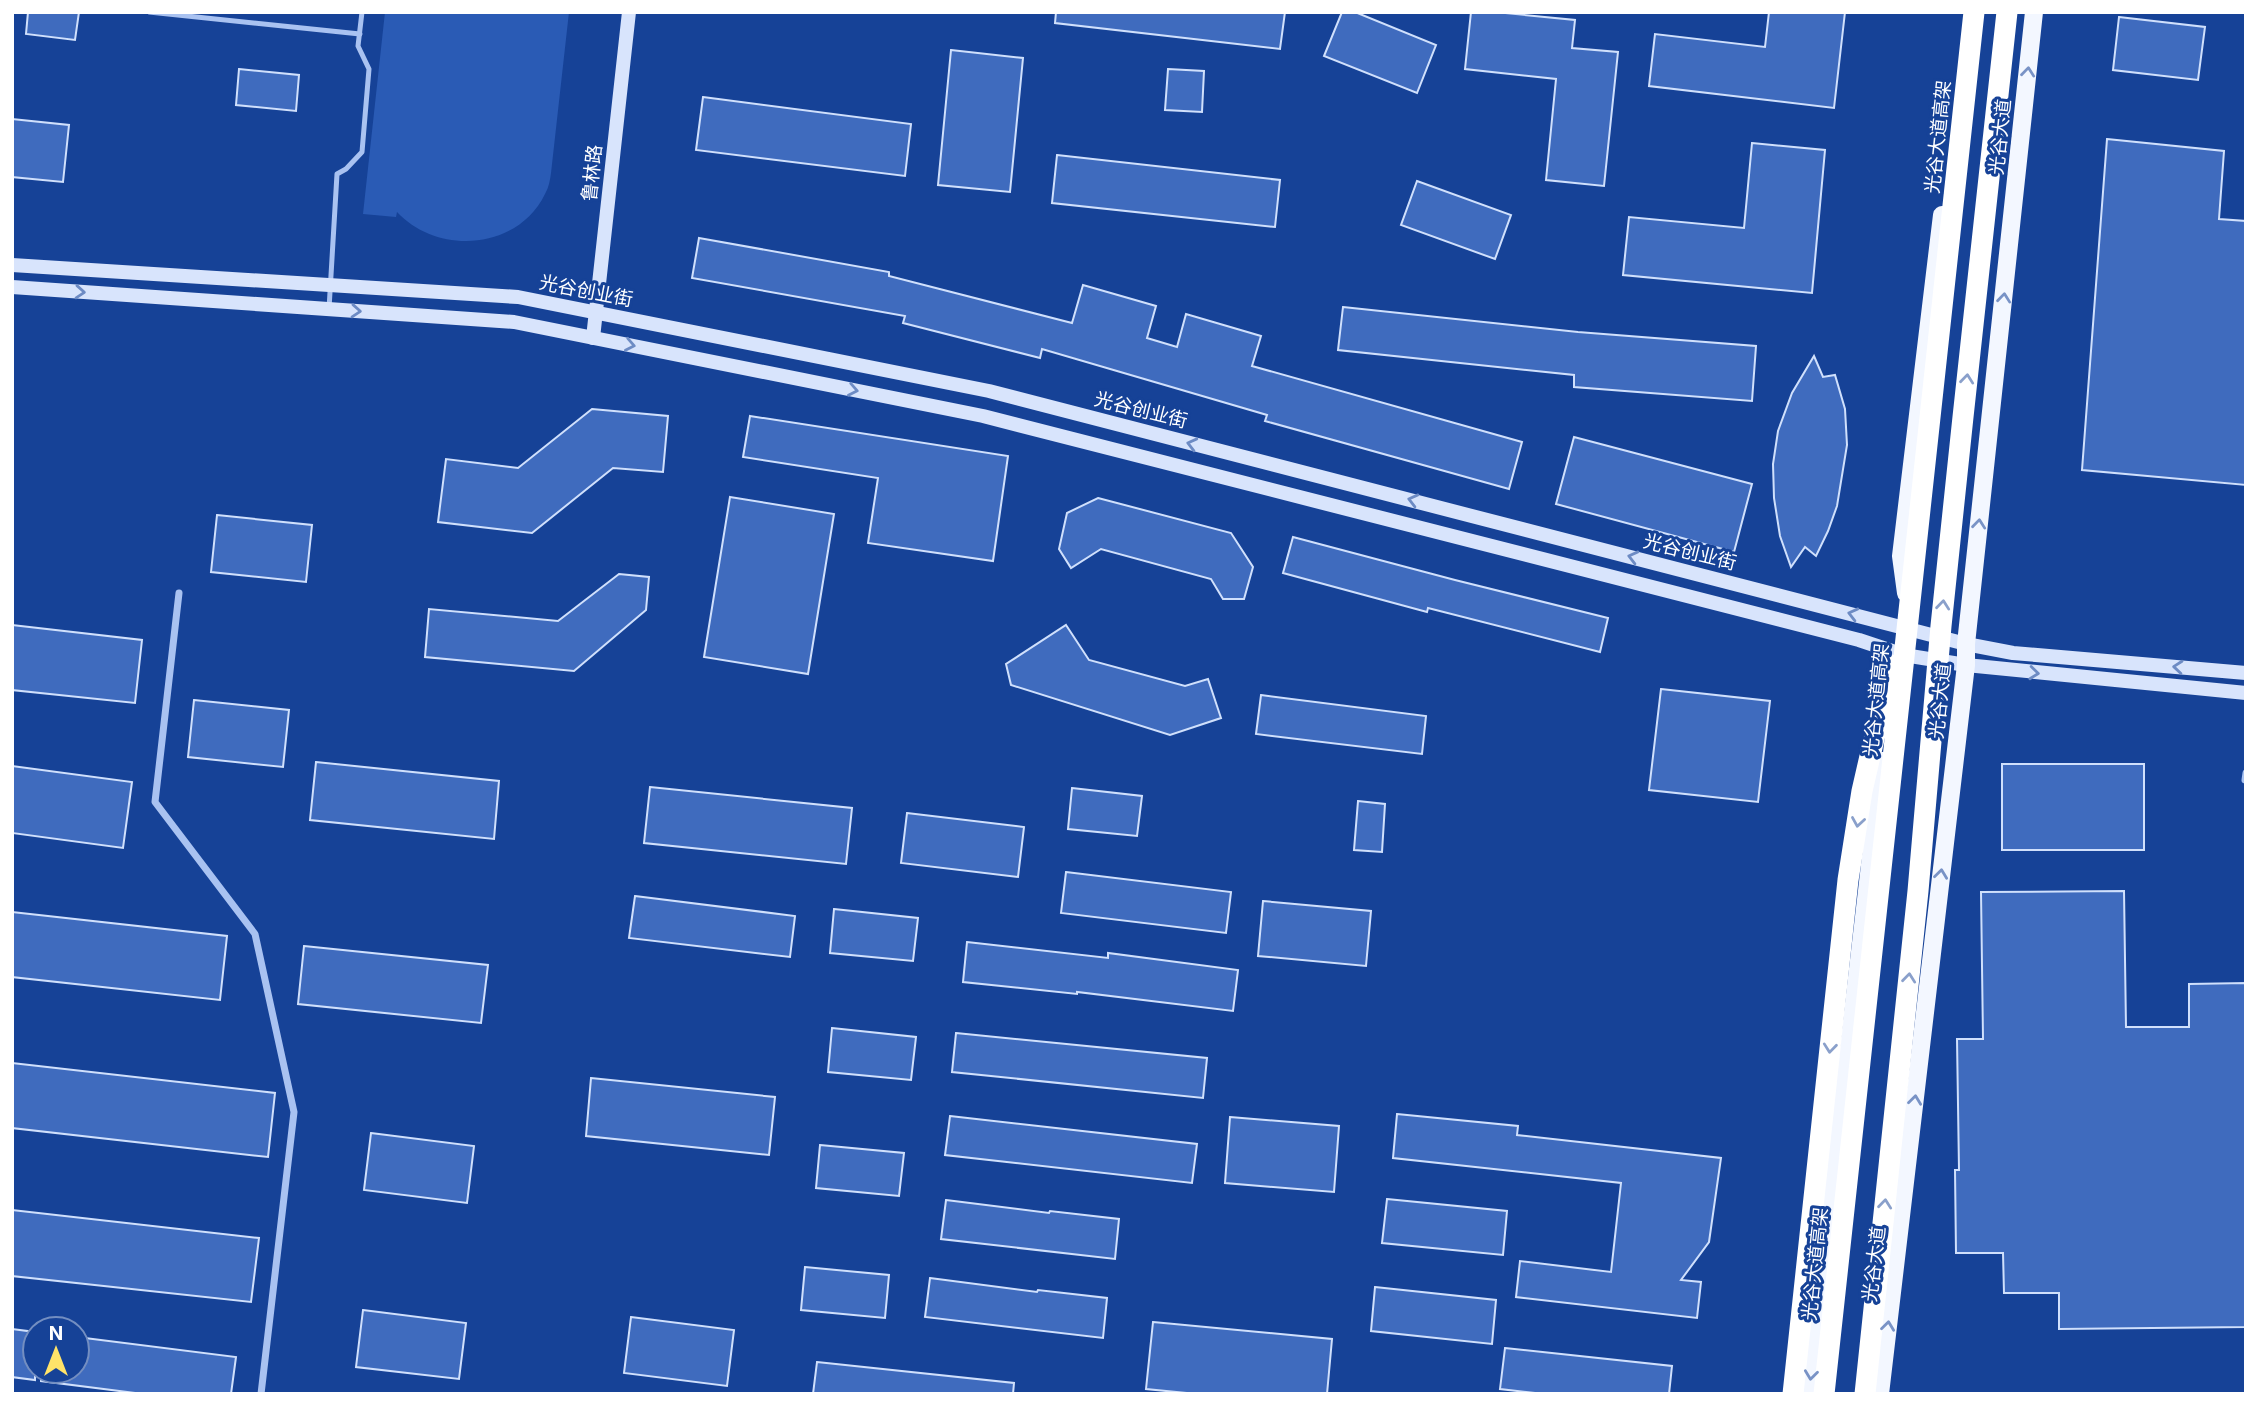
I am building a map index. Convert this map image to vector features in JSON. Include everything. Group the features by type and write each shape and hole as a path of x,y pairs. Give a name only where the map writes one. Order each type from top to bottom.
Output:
{"highway":[{"name":"光谷大道高架","path":"1824,1394 1974,12"},
{"path":"1865,1394 1918,891 1954,500 2007,12"},
{"path":"1793,1394 1848,880 1863,791 1914,564"}],"main road":[{"name":"鲁林路","path":"593,338 629,12"},
{"path":"1809,1394 1889,702 1911,628 1901,556 1966,12"},
{"name":"光谷大道","path":"1880,1394 1966,665 1966,644 2034,12"},
{"name":"光谷创业街","path":"12,265 517,297 989,391 1966,644 2013,653 2246,673"},
{"path":"12,287 514,322 983,416 1832,633 1904,655 1966,665 2246,693"}],"street":[{"path":"179,593 155,802 255,934 294,1112 261,1394"},
{"path":"2245,780 2246,773"}],"lane":[{"path":"149,12 360,34"},
{"path":"329,309 337,174 346,169 362,152 369,69 358,46 362,12"}],"shaded area":[{"path":"385,12 569,12 549,184 533,213 516,227 497,236 455,240 434,236 414,226 397,212 396,217 363,214"}],"building":[{"path":"28,12 79,12 75,40 26,34"},
{"path":"1056,12 1285,12 1280,49 1055,23"},
{"path":"1342,12 1355,12 1436,45 1417,93 1324,56"},
{"path":"1471,12 1575,20 1572,48 1618,52 1604,186 1546,180 1556,79 1465,69"},
{"path":"1769,12 1845,12 1834,108 1649,86 1655,34 1765,47"},
{"path":"2119,17 2205,27 2198,80 2113,70"},
{"path":"951,50 1023,58 1010,192 938,185"},
{"path":"239,69 299,75 296,111 236,105"},
{"path":"1168,69 1204,71 1202,112 1165,110"},
{"path":"703,97 911,124 905,176 696,150"},
{"path":"12,119 69,125 63,182 12,177"},
{"path":"2107,139 2224,151 2219,219 2246,221 2246,485 2082,470"},
{"path":"1752,143 1825,150 1812,293 1623,275 1629,217 1744,228"},
{"path":"1057,155 1280,180 1275,227 1052,203"},
{"path":"1417,181 1511,215 1495,259 1401,225"},
{"path":"699,238 889,272 889,276 1072,323 1083,285 1156,306 1147,338 1177,347 1186,314 1261,336 1252,366 1522,442 1509,489 1265,421 1267,415 1042,349 1040,358 903,323 905,316 692,278"},
{"path":"1343,307 1578,332 1756,346 1752,401 1574,387 1574,375 1338,350"},
{"path":"1814,356 1823,377 1835,375 1845,409 1847,445 1837,506 1828,531 1816,556 1805,547 1791,567 1780,536 1774,498 1773,464 1778,431 1792,393"},
{"path":"592,409 668,416 663,472 613,468 532,533 438,522 446,459 518,468"},
{"path":"750,416 1008,456 993,561 868,543 878,478 743,457"},
{"path":"1574,437 1752,484 1734,552 1556,504"},
{"path":"730,497 834,514 808,674 704,657"},
{"path":"1098,498 1231,533 1253,567 1244,599 1223,599 1211,579 1101,549 1071,568 1059,549 1067,513"},
{"path":"217,515 312,525 306,582 211,572"},
{"path":"1293,537 1608,618 1600,652 1428,608 1427,612 1283,573"},
{"path":"619,574 649,577 646,610 574,671 425,657 429,609 558,621"},
{"path":"12,625 142,640 135,703 12,690"},
{"path":"1066,625 1089,660 1185,686 1208,679 1221,718 1170,735 1011,685 1006,664"},
{"path":"1661,689 1770,701 1758,802 1649,790"},
{"path":"1261,695 1426,716 1422,754 1256,734"},
{"path":"194,700 289,710 283,767 188,757"},
{"path":"316,762 499,781 494,839 310,820"},
{"path":"2002,764 2144,764 2144,850 2002,850"},
{"path":"12,766 132,782 123,848 12,833"},
{"path":"650,787 852,808 846,864 644,843"},
{"path":"1072,788 1142,796 1137,836 1068,829"},
{"path":"1358,801 1385,804 1382,852 1354,850"},
{"path":"907,813 1024,827 1018,877 901,863"},
{"path":"1066,872 1231,892 1226,933 1061,913"},
{"path":"2124,891 2126,1027 2189,1027 2189,984 2246,983 2246,1327 2059,1329 2059,1293 2004,1293 2003,1253 1956,1253 1955,1170 1959,1170 1957,1039 1983,1039 1981,892"},
{"path":"635,896 795,916 790,957 629,938"},
{"path":"1263,901 1371,911 1366,966 1258,956"},
{"path":"834,909 918,918 913,961 830,953"},
{"path":"12,912 227,936 220,1000 12,977"},
{"path":"967,942 1108,958 1108,953 1238,970 1233,1011 1077,992 963,982"},
{"path":"304,946 488,965 481,1023 298,1004"},
{"path":"832,1028 916,1037 911,1080 828,1072"},
{"path":"956,1033 1207,1058 1203,1098 952,1072"},
{"path":"12,1063 275,1093 268,1157 12,1128"},
{"path":"591,1078 775,1097 769,1155 586,1136"},
{"path":"1397,1114 1518,1126 1517,1135 1721,1158 1709,1242 1681,1280 1701,1282 1697,1318 1516,1297 1520,1261 1611,1272 1621,1183 1393,1158"},
{"path":"950,1116 1197,1144 1192,1183 945,1155"},
{"path":"1230,1117 1339,1126 1334,1192 1225,1183"},
{"path":"371,1133 474,1146 467,1203 364,1190"},
{"path":"820,1145 904,1153 899,1196 816,1188"},
{"path":"1387,1199 1507,1211 1503,1255 1382,1243"},
{"path":"946,1200 1119,1219 1115,1259 941,1239"},
{"path":"12,1210 259,1238 251,1302 12,1276"},
{"path":"805,1267 889,1275 885,1318 801,1310"},
{"path":"930,1278 1107,1298 1103,1338 925,1317"},
{"path":"1375,1287 1496,1300 1492,1344 1371,1331"},
{"path":"363,1310 466,1323 459,1379 356,1367"},
{"path":"631,1317 734,1330 727,1386 624,1373"},
{"path":"1153,1322 1332,1339 1327,1394 1197,1394 1146,1389"},
{"path":"12,1329 21,1330 21,1378 12,1377"},
{"path":"91,1339 236,1357 231,1394 143,1394 72,1385 91,1385"},
{"path":"1505,1348 1672,1366 1669,1394 1544,1394 1500,1389"},
{"path":"817,1362 1014,1383 1013,1394 813,1394"}]}
